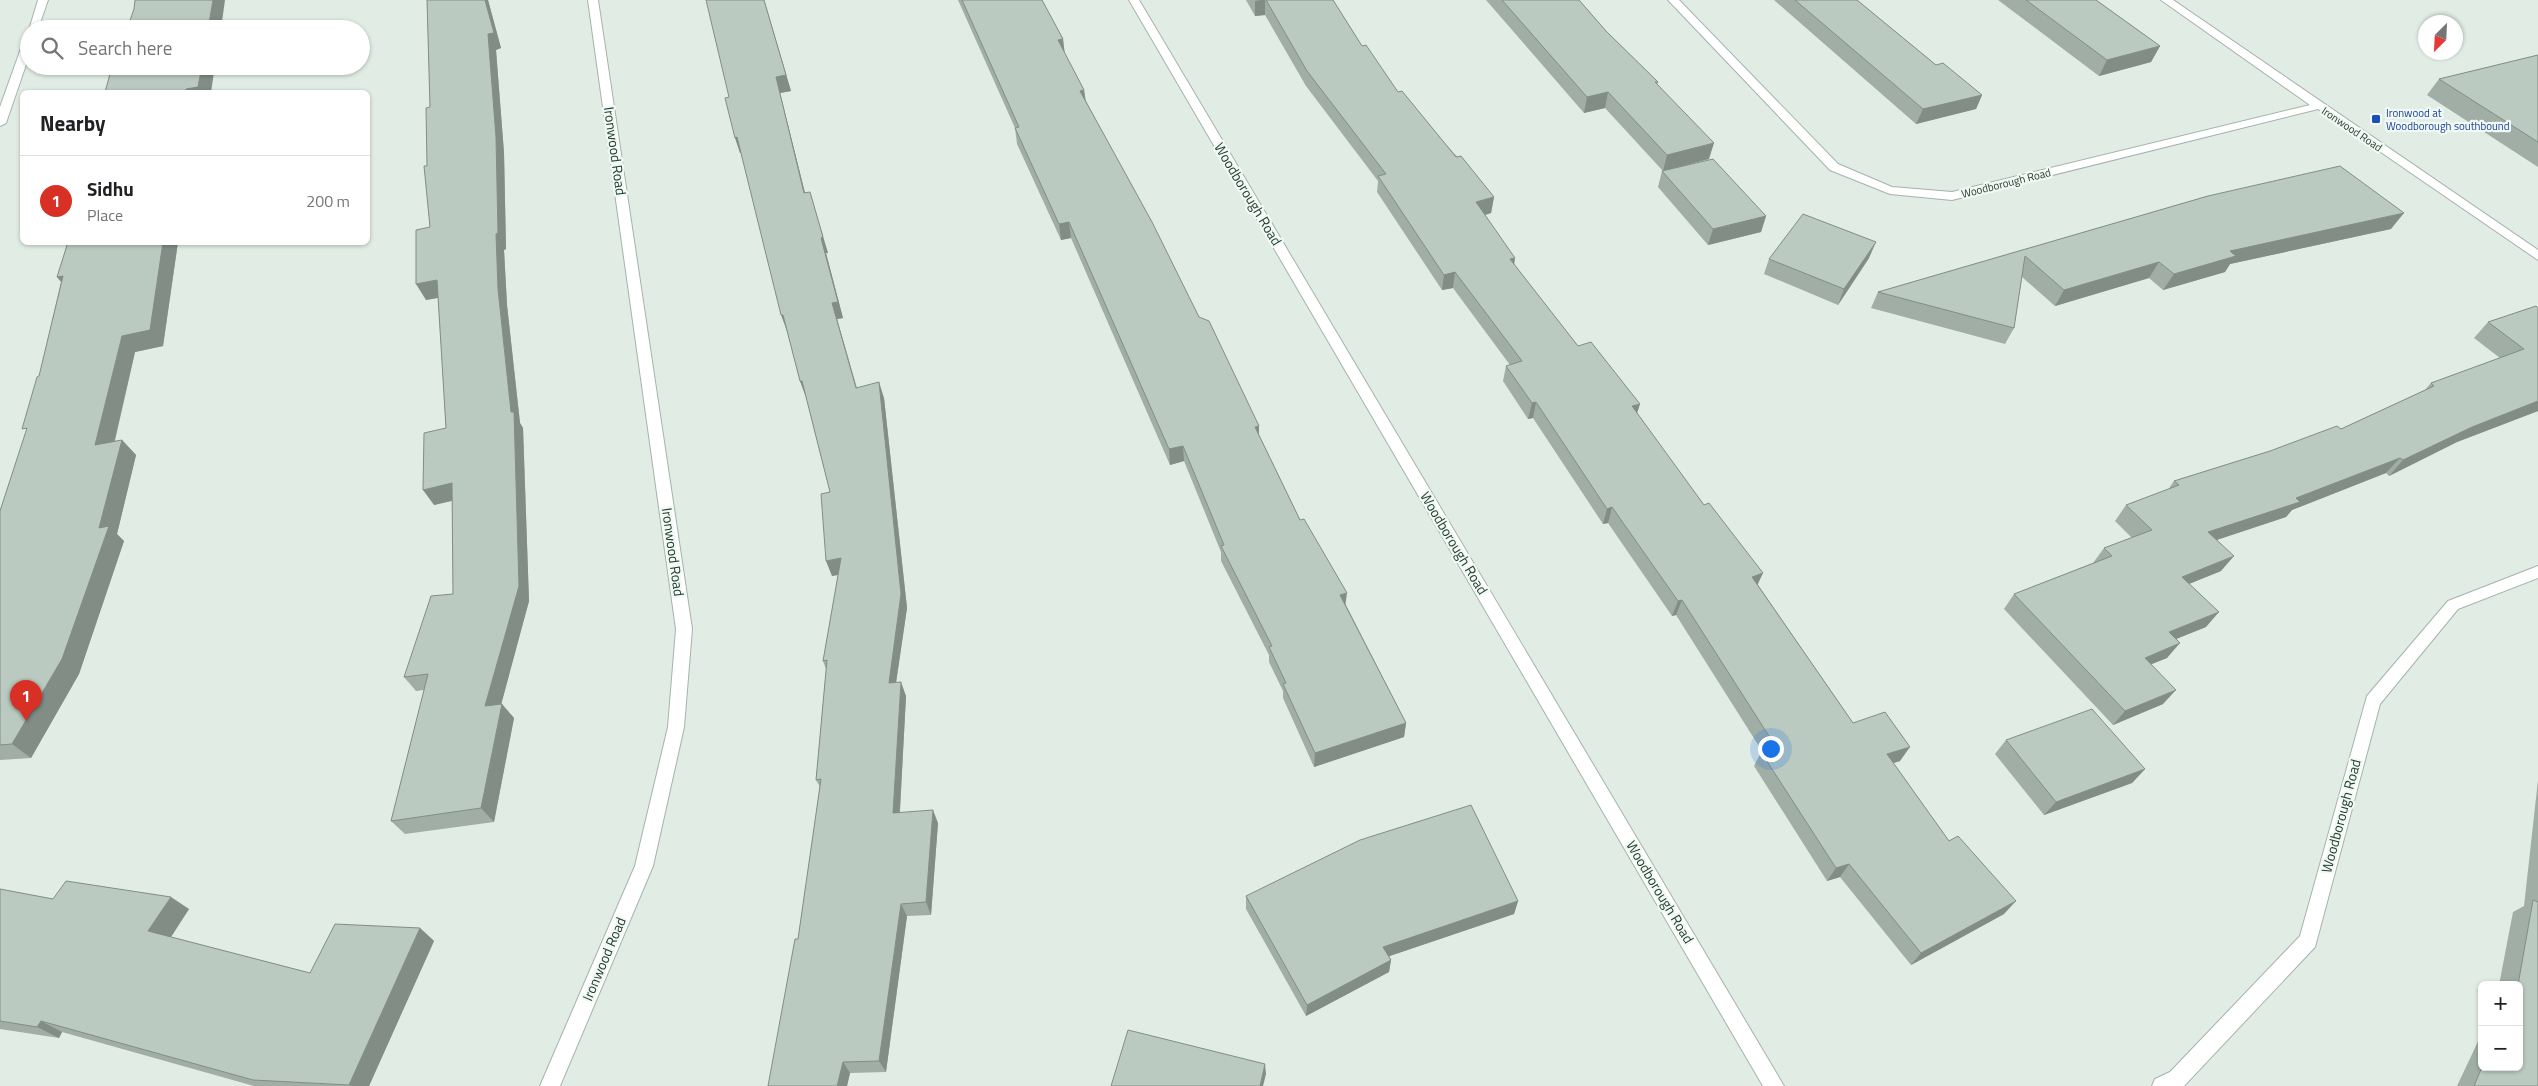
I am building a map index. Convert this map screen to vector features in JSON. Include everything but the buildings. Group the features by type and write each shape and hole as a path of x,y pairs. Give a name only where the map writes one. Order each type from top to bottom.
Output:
{"street":[{"path":"36,20 43,0"},
{"name":"Ironwood Road","path":"550,1086 644,866 676,727 684,629 593,0"},
{"name":"Woodborough Road","path":"1134,0 1774,1086"},
{"name":"Woodborough Road","path":"1673,0 1834,167 1890,190 1952,196 2318,106"},
{"name":"Ironwood Road","path":"2166,0 2538,256"},
{"path":"0,124 20,66"},
{"name":"Woodborough Road","path":"2162,1086 2178,1079 2308,941 2372,701 2454,604 2538,572"}],"place":[{"name":"Ironwood at Woodborough southbound","path":"2376,119"},
{"name":"Sidhu","path":"26,721"}]}
